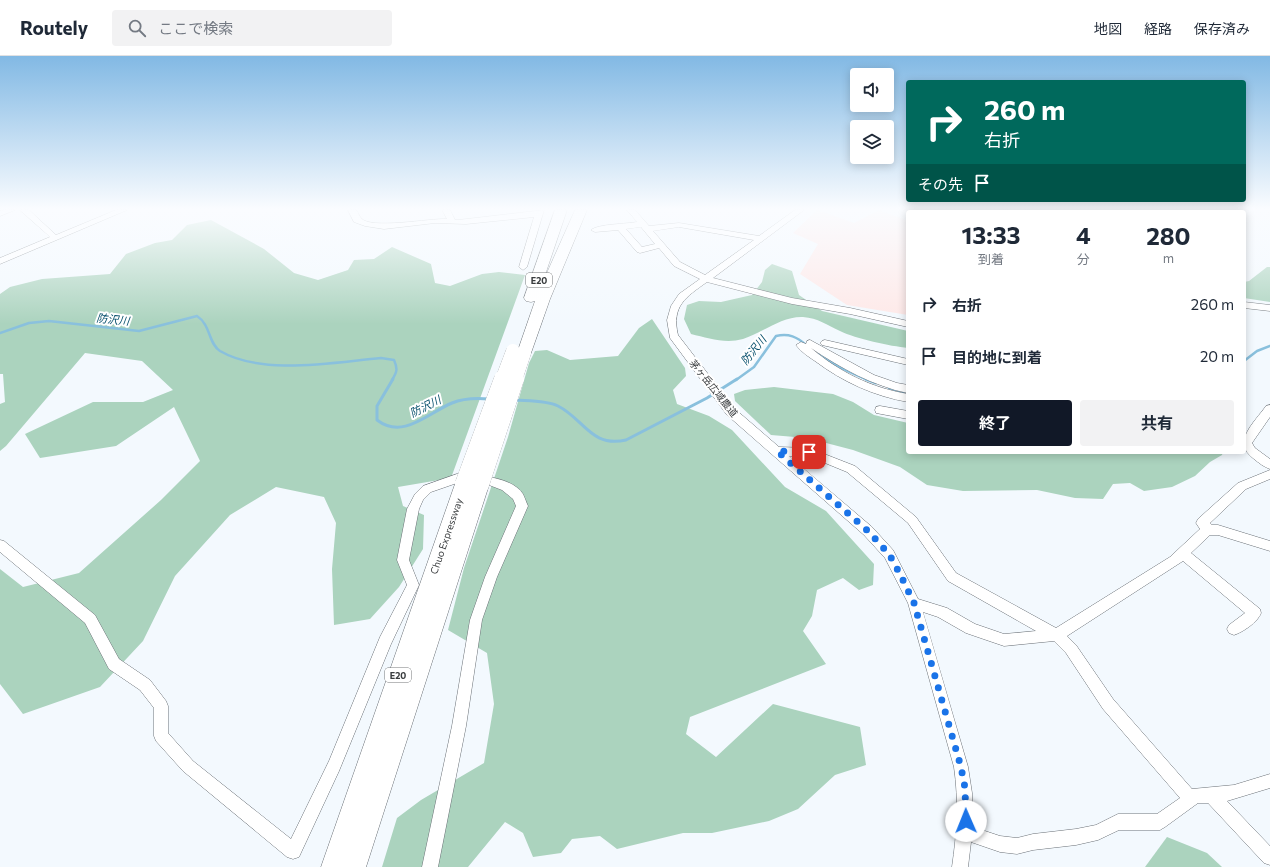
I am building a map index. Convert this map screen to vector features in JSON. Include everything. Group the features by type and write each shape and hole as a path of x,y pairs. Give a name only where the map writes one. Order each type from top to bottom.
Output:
{"highway":[{"path":"531,298 548,248"},
{"name":"Chuo Expressway","path":"519,352 531,298 558,248"},
{"name":"Chuo Expressway","path":"333,867 519,352 543,299 563,248"},
{"name":"Chuo Expressway","path":"354,867 472,485"}],"street":[{"path":"0,261 31,248"},
{"path":"523,267 529,248"},
{"path":"638,248 640,250 649,248"},
{"path":"663,248 677,264 707,279 792,301 850,311 906,324"},
{"name":"茅ヶ岳広域農道","path":"748,248 682,296 670,318 673,336 731,412 868,531 889,554 900,574 914,603 961,767 965,788 966,832 960,867"},
{"path":"1246,305 1270,308"},
{"path":"824,342 906,362"},
{"path":"906,388 901,388 865,374 806,344 816,358 856,382 876,390 906,398"},
{"path":"1270,409 1248,438 1246,443 1254,454 1270,466"},
{"path":"880,410 906,415"},
{"path":"777,451 809,452 851,469 912,520 952,577 1056,635 1071,649 1108,704 1191,799"},
{"path":"1209,530 1202,523 1242,486 1270,474"},
{"path":"0,545 90,619 114,664 145,685 161,706 162,736 188,766 293,851 334,766 385,641 413,585 403,560 413,509 419,497 427,489 457,478 489,481 506,487 518,496 522,506 491,577 476,620 459,726 430,867"},
{"path":"914,603 942,612 971,629 1004,640 1056,635 1068,629 1174,561 1203,533 1209,530 1218,530 1270,546"},
{"path":"1182,553 1255,613 1234,629"},
{"path":"966,832 1000,844 1017,846 1033,842 1076,838 1098,832 1118,822 1160,822 1196,796 1213,797 1238,793 1270,781"},
{"path":"1213,797 1270,857"}],"shaded area":[{"path":"816,248 906,248 906,315 847,305 800,274"}],"green space":[{"path":"142,248 262,248 294,273 318,280 348,270 354,260 374,259 391,248 394,248 431,264 435,283 450,286 482,274 499,272 525,275 451,478 398,487 403,506 424,515 423,549 399,587 370,619 334,625 332,569 336,523 324,497 276,487 230,515 175,576 143,641 100,687 23,714 0,684 0,569 23,587 79,573 161,500 200,461 174,407 116,446 40,458 25,434 93,402 143,402 173,390 142,361 85,353 6,446 0,451 0,404 5,402 3,374 0,374 0,294 10,287 42,279 110,274 126,254"},
{"path":"772,264 792,271 799,295 822,311 906,331 906,348 855,337 818,320 803,317 787,319 743,339 730,341 717,340 691,334 684,319 687,305 699,301 721,302 752,295 762,282 765,270"},
{"path":"1267,267 1270,267 1270,302 1246,298 1246,282 1249,281"},
{"path":"652,319 685,368 686,376 673,390 677,404 709,416 732,430 785,487 826,511 874,564 873,585 859,590 843,578 817,590 812,616 803,631 826,664 690,717 686,734 716,757 773,704 860,727 866,765 835,775 798,809 769,821 712,833 683,833 617,849 600,836 572,839 561,853 533,857 523,833 505,822 468,867 382,867 397,818 421,800 484,763 494,704 487,653 448,630 464,568 508,437 529,363 535,351 547,350 570,360 618,356 639,328"},
{"path":"774,387 833,394 853,402 874,415 906,423 906,454 1222,454 1210,462 1195,476 1172,487 1144,491 1130,483 1113,484 1103,499 1075,498 1037,490 963,491 927,485 900,467 853,450 807,438 771,435 735,401 734,394 745,390"},
{"path":"1167,837 1207,853 1222,867 1145,867"}],"waterway":[{"name":"防沢川","path":"0,333 29,323 49,321 139,331 197,316 205,324 216,348 237,359 277,365 299,365 381,358 394,360 396,370 392,380"},
{"name":"防沢川","path":"736,380 754,367 776,336 792,336 806,345"},
{"name":"防沢川","path":"1246,359 1257,351 1270,346"},
{"name":"防沢川","path":"819,354 839,367 868,380"},
{"name":"防沢川","path":"393,379 377,406 377,420 387,425 396,427 415,423 443,407 461,400 489,399"},
{"name":"防沢川","path":"515,400 553,404 567,412 589,431 604,440 626,440 707,398 737,379"},
{"name":"防沢川","path":"866,379 876,383"},
{"name":"防沢川","path":"889,388 906,392"}],"route":[{"path":"809,452 777,451 868,531 889,554 914,603 961,767 965,788 966,821"}]}
